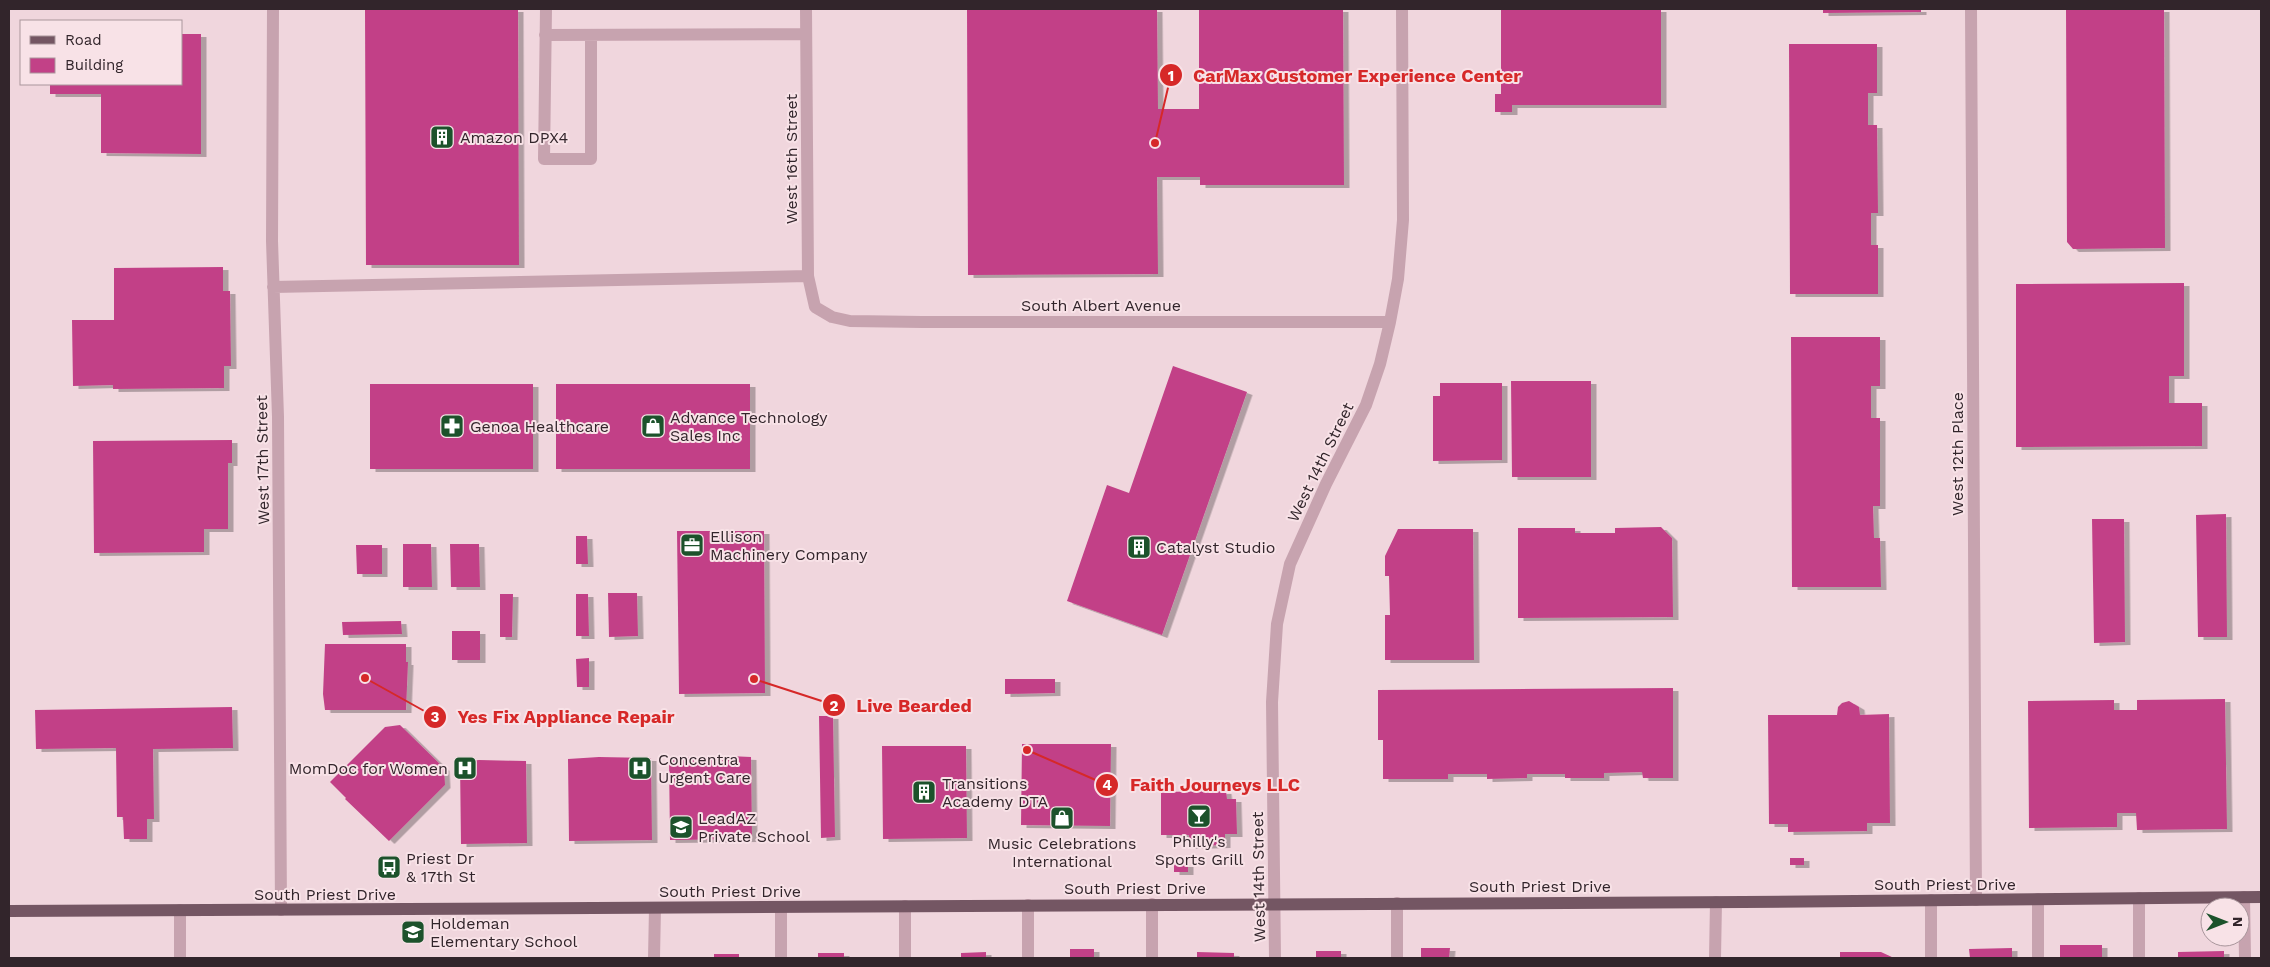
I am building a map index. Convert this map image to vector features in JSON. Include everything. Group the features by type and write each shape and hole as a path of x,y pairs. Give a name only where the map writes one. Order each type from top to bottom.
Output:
{"main road":[{"name":"South Priest Drive","path":"9,911 2200,898"}],"street":[{"name":"West 17th Street","path":"273,9 273,288 278,427 281,910"},
{"path":"546,9 544,159 591,159 591,35"},
{"name":"West 16th Street","path":"806,9 808,276 815,307"},
{"name":"West 14th Street","path":"1275,958 1272,702 1277,624 1290,564 1326,484 1366,405 1380,364 1390,322 1398,279 1403,220 1402,9"},
{"name":"West 12th Place","path":"1971,9 1976,900"},
{"path":"545,35 806,34"},
{"path":"273,288 808,276"},
{"name":"South Albert Avenue","path":"815,307 832,317 850,321 1390,322"},
{"path":"2139,898 2139,958"},
{"path":"2038,899 2038,958"},
{"path":"1931,900 1931,958"},
{"path":"1715,958 1716,902"},
{"path":"1397,903 1397,958"},
{"path":"1152,904 1152,958"},
{"path":"1028,905 1028,958"},
{"path":"904,958 905,906"},
{"path":"781,907 781,958"},
{"path":"654,958 655,908"},
{"path":"180,910 180,958"}],"building":[{"name":"Amazon DPX4","path":"365,9 518,9 519,265 366,265"},
{"path":"967,9 1157,9 1158,109 1199,109 1199,9 1343,9 1344,185 1200,185 1200,177 1157,177 1158,274 968,275"},
{"path":"1501,9 1661,9 1661,105 1512,105 1512,112 1495,112 1495,94 1501,94"},
{"path":"1823,9 1921,9 1921,12 1823,13"},
{"path":"2066,9 2164,9 2165,248 2073,249 2067,242"},
{"path":"182,34 201,34 201,154 101,153 101,94 50,94 50,85 182,85"},
{"path":"1789,44 1877,44 1877,93 1868,93 1868,125 1877,125 1878,213 1871,213 1871,245 1878,245 1878,294 1790,294"},
{"path":"223,267 223,291 230,291 231,366 224,366 224,388 113,389 113,385 73,386 72,320 114,320 114,268"},
{"path":"2184,283 2184,376 2169,376 2169,403 2202,403 2202,446 2016,447 2016,284"},
{"path":"1791,337 1880,337 1880,386 1871,386 1871,418 1880,418 1880,506 1873,506 1874,538 1880,538 1881,587 1792,587"},
{"name":"Catalyst Studio","path":"1173,366 1247,392 1162,635 1067,601 1107,485 1129,493"},
{"path":"1511,381 1591,381 1591,477 1512,477"},
{"path":"1440,383 1502,383 1502,460 1433,461 1433,396 1440,396"},
{"name":"Genoa Healthcare","path":"370,384 533,384 533,469 370,469"},
{"name":"Advance Technology Sales Inc","path":"556,384 750,384 750,469 556,469"},
{"path":"232,440 232,463 228,463 228,529 204,529 204,552 94,553 93,441"},
{"path":"2226,514 2227,637 2198,637 2196,515"},
{"path":"2092,519 2124,519 2125,642 2094,643"},
{"path":"1661,527 1672,538 1673,617 1518,618 1518,528 1575,528 1575,533 1615,533 1615,528"},
{"path":"1398,529 1473,529 1474,660 1385,660 1385,615 1390,615 1389,576 1385,576 1385,556"},
{"path":"677,531 764,531 765,693 679,694"},
{"path":"576,536 587,536 588,564 576,564"},
{"path":"403,544 431,544 432,587 403,587"},
{"path":"450,544 479,544 480,587 451,587"},
{"path":"356,545 382,545 382,574 357,574"},
{"path":"608,593 637,593 638,636 609,637"},
{"path":"500,594 513,594 512,637 500,637"},
{"path":"576,594 588,594 589,636 576,636"},
{"path":"401,621 402,634 343,635 342,622"},
{"path":"452,631 480,631 480,660 452,660"},
{"path":"325,644 406,644 406,662 408,662 406,710 325,710 323,694"},
{"path":"589,658 589,687 577,687 576,659"},
{"path":"1005,679 1055,679 1055,693 1005,694"},
{"path":"1673,688 1673,778 1643,778 1642,772 1604,773 1604,778 1565,778 1565,774 1527,774 1527,778 1487,779 1487,774 1448,774 1448,779 1383,779 1383,740 1378,740 1378,690"},
{"path":"2225,699 2227,829 2137,830 2136,813 2117,813 2117,827 2029,828 2028,701 2114,700 2114,710 2137,710 2137,700"},
{"path":"1849,701 1859,707 1860,715 1889,714 1890,823 1867,823 1867,831 1788,832 1788,824 1769,824 1768,715 1837,715 1838,707 1842,703"},
{"path":"232,707 233,748 153,749 154,819 147,819 147,839 124,839 123,817 117,817 116,748 36,749 35,710"},
{"path":"819,716 833,716 835,837 821,838"},
{"path":"400,725 444,768 445,785 389,841 330,782 385,727"},
{"path":"1022,744 1111,744 1110,826 1021,825"},
{"name":"Transitions Academy DTA","path":"882,746 966,746 967,838 883,839"},
{"path":"599,757 651,758 652,840 569,841 568,759"},
{"path":"751,757 752,839 670,840 669,758"},
{"path":"479,760 526,761 527,843 461,844 460,762"},
{"name":"Philly's Sports Grill","path":"1226,791 1227,799 1236,799 1237,834 1225,834 1225,845 1189,846 1189,835 1161,835 1161,792"},
{"path":"1790,858 1804,858 1804,865 1790,865"},
{"path":"1174,864 1188,864 1188,872 1174,872"},
{"path":"2060,945 2102,945 2102,958 2060,958"},
{"path":"1421,948 1450,948 1449,958 1421,958"},
{"path":"2012,948 2012,958 1970,958 1969,949"},
{"path":"1070,949 1094,949 1094,958 1070,958"},
{"path":"1316,951 1341,951 1341,958 1316,958"},
{"path":"2224,951 2224,958 2178,958 2178,952"},
{"path":"986,952 986,958 961,958 961,953"},
{"path":"1197,952 1234,953 1234,958 1197,958"},
{"path":"1840,952 1881,952 1894,958 1840,958"},
{"path":"818,953 844,953 844,958 818,958"},
{"path":"714,954 739,954 739,958 714,958"}],"place":[{"name":"Amazon DPX4","path":"442,137"},
{"name":"CarMax Customer Experience Center","path":"1155,143"},
{"name":"Genoa Healthcare","path":"452,426"},
{"name":"Advance Technology Sales Inc","path":"653,426"},
{"name":"Ellison Machinery Company","path":"692,545"},
{"name":"Catalyst Studio","path":"1139,547"},
{"name":"Yes Fix Appliance Repair","path":"365,678"},
{"name":"Live Bearded","path":"754,679"},
{"name":"Faith Journeys LLC","path":"1027,750"},
{"name":"MomDoc for Women","path":"465,768"},
{"name":"Concentra Urgent Care","path":"640,768"},
{"name":"Transitions Academy DTA","path":"924,792"},
{"name":"Philly's Sports Grill","path":"1199,816"},
{"name":"Music Celebrations International","path":"1062,818"},
{"name":"LeadAZ Private School","path":"681,827"},
{"name":"Priest Dr & 17th St","path":"389,867"},
{"name":"Holdeman Elementary School","path":"413,932"}]}
